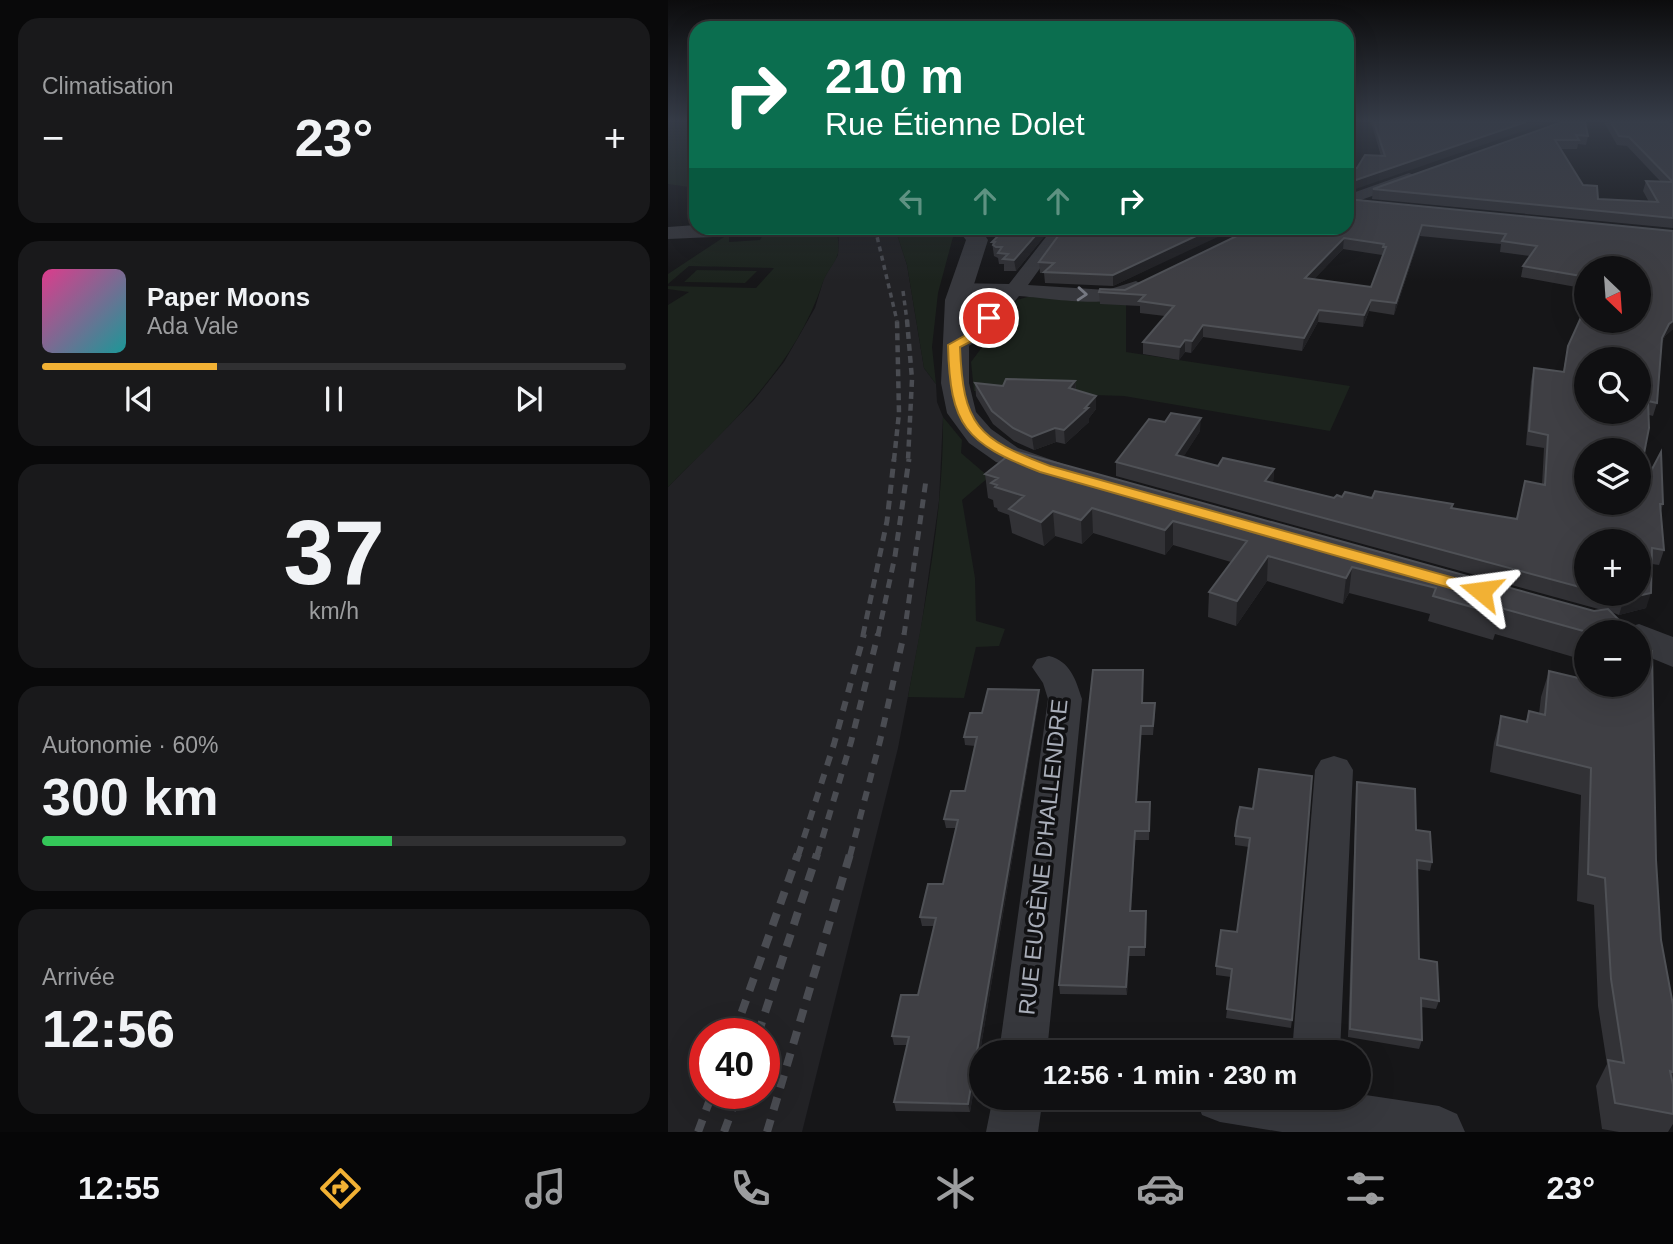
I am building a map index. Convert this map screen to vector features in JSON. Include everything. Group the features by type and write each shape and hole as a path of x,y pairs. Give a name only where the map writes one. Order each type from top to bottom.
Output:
{"street":[{"path":"1354,198 1419,175"},
{"path":"668,233 689,232"},
{"path":"975,235 976,245 960,287 954,345 955,383 962,413 972,427 1007,455 1082,479"},
{"path":"954,345 973,334 1014,289 1056,235"},
{"path":"960,287 1114,296 1158,276"},
{"path":"1651,644 1672,653"},
{"name":"RUE EUGÈNE D'HALLENDRE","path":"1024,1040 1065,699 1059,680 1049,667"},
{"path":"1317,1040 1334,770"},
{"path":"1012,1132 1016,1110"},
{"path":"1344,1110 1439,1132"}],"shaded area":[{"path":"668,175 689,175 689,187 668,184"},
{"path":"763,235 837,235 837,257 824,278 811,313 778,368 737,417 668,487 668,305 689,292 668,289 668,286 756,288 774,268 689,266 668,284 668,274 724,237 729,236 729,242 760,240"},
{"path":"839,235 897,235 907,265 924,368 936,384 937,402 943,417 939,501 921,629 898,748 802,1132 668,1132 668,487 753,401 784,362 815,308 824,278 838,255"},
{"path":"897,235 953,237 938,293 932,347 936,384 924,368 907,265"},
{"path":"697,270 757,271 745,283 684,282"},
{"path":"983,292 1001,297 975,325 964,326 968,299"},
{"path":"1034,295 1114,300 1126,304 1126,352 1350,386 1330,431 1124,396 974,391 971,362 1017,300"},
{"path":"943,417 962,440 961,453 989,477 962,500 975,578 976,621 1005,629 999,646 976,647 964,698 908,697 937,523"}],"building":[{"path":"1354,175 1371,175 1354,181"},
{"path":"1413,175 1577,175 1583,185 1597,186 1598,199 1658,202 1646,181 1673,182 1673,218 1373,189"},
{"path":"1354,200 1673,231 1673,321 1662,338 1657,403 1651,402 1651,347 1574,347 1574,424 1649,424 1649,428 1647,438 1574,438 1574,515 1651,515 1651,471 1661,452 1663,504 1660,504 1664,550 1652,548 1651,593 1651,529 1574,529 1574,585 1116,462 1149,419 1165,422 1171,413 1201,418 1176,455 1218,466 1223,458 1274,469 1265,481 1334,498 1337,495 1342,497 1345,492 1372,498 1375,491 1453,504 1451,508 1517,519 1525,481 1545,485 1548,435 1529,431 1534,368 1564,372 1568,346 1574,333 1651,333 1652,256 1574,256 1574,275 1523,266 1537,246 1502,241 1506,234 1422,225 1396,303 1371,300 1364,315 1319,310 1304,338 1203,325 1192,341 1185,340 1180,347 1143,342 1174,306 1139,301 1145,295 1099,292 1100,289 1125,290 1239,235 1354,235","holes":["1344,238 1384,244 1383,247 1386,247 1371,287 1305,278"]},
{"path":"999,235 1036,235 1014,260 1003,259 1008,254 998,253 1002,247 996,247 993,245 995,242 992,242"},
{"path":"1059,235 1198,235 1113,275 1044,272 1054,263 1039,262"},
{"path":"1006,379 1075,381 1069,388 1096,396 1085,408 1088,408 1064,430 1055,428 1032,437 1013,428 992,411 975,383 1003,386"},
{"path":"1014,451 1574,606 1594,611 1608,609 1619,620 1574,620 1574,628 1501,608 1500,615 1433,596 1436,588 1352,567 1346,578 1268,556 1237,601 1209,592 1247,541 1173,521 1165,530 1092,508 1081,520 1053,511 1041,522 1009,509 1024,496 995,487 997,485 991,483 998,478 985,474"},
{"path":"1652,651 1656,860 1661,940 1673,1005 1673,1072 1670,1071 1673,1114 1615,1103 1608,1060 1624,1063 1611,979 1605,878 1588,874 1591,768 1497,745 1501,716 1527,722 1529,711 1545,715 1549,671 1574,677 1574,697 1651,697"},
{"path":"1093,670 1143,670 1142,703 1155,703 1153,726 1141,726 1136,802 1150,802 1149,831 1135,831 1130,911 1146,911 1145,947 1129,947 1126,987 1059,985"},
{"path":"988,689 1039,690 979,1040 969,1040 968,1104 894,1102 909,1037 892,1036 901,995 918,995 936,918 920,917 928,884 943,884 958,820 944,819 951,791 965,791 977,737 964,737 970,713 982,713"},
{"path":"1259,769 1312,776 1292,1020 1227,1009 1232,969 1216,966 1221,930 1237,932 1250,838 1235,836 1237,821 1240,807 1253,809"},
{"path":"1357,782 1415,789 1416,830 1430,832 1432,862 1417,860 1419,959 1437,962 1439,1001 1421,998 1422,1040 1350,1029"}],"railway":[{"path":"877,235 897,321"},
{"path":"903,291 907,321"},
{"path":"894,460 899,413 897,320"},
{"path":"907,320 912,379 908,460"},
{"path":"863,635 887,521 894,459"},
{"path":"878,635 895,556 909,459"},
{"path":"904,635 926,480"},
{"path":"798,856 834,744 864,634"},
{"path":"817,856 851,742 878,634"},
{"path":"850,856 904,634"},
{"path":"740,1018 798,854"},
{"path":"763,1018 817,854"},
{"path":"767,1132 850,854"},
{"path":"698,1132 706,1109"},
{"path":"724,1132 732,1109"}],"route":[{"path":"989,318 968,338 954,345 955,383 966,420 981,436 1007,455 1045,469 1481,591"}]}
